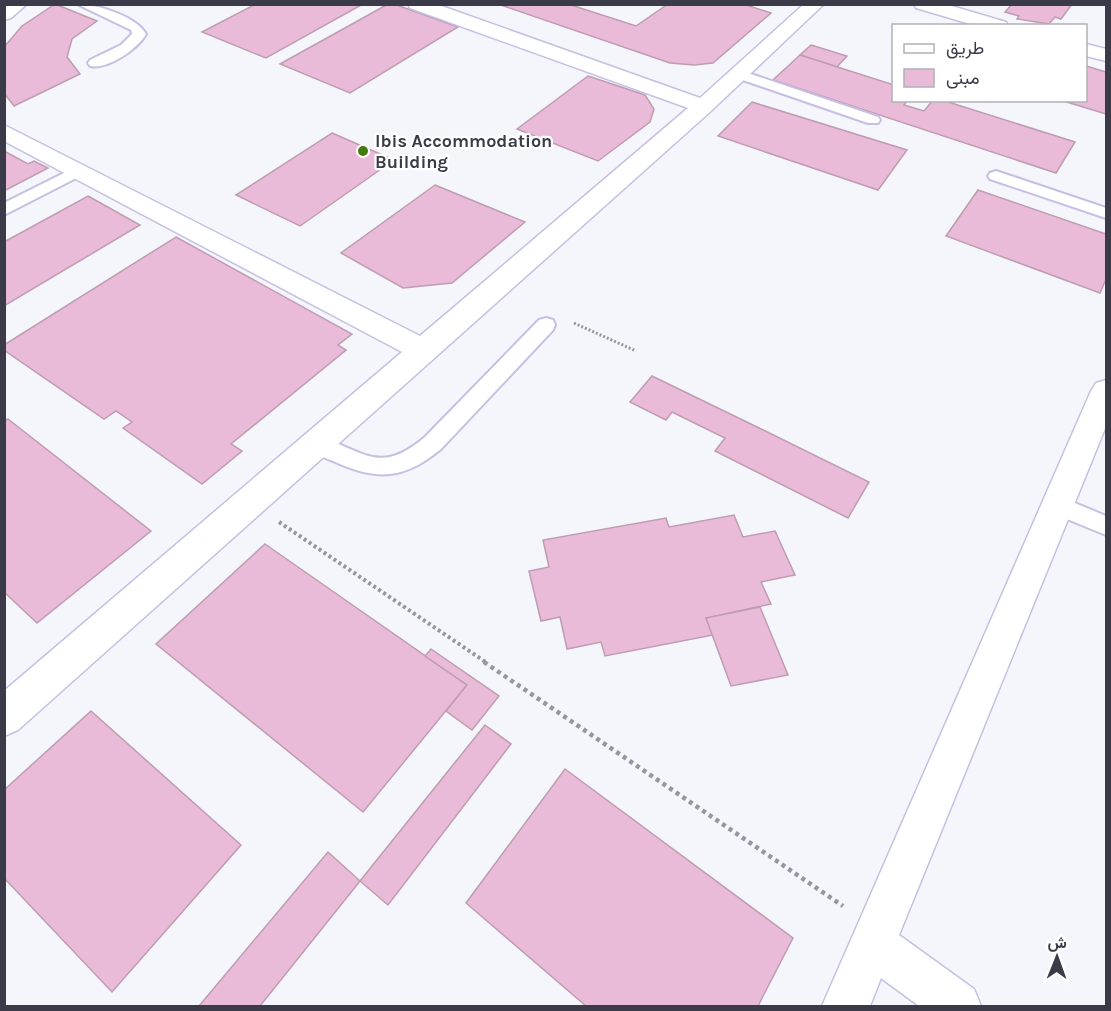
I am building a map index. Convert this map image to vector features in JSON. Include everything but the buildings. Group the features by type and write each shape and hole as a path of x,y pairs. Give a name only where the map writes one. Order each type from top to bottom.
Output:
{"street":[{"path":"4,14 18,4"},
{"path":"417,4 703,106"},
{"path":"923,4 992,24"},
{"path":"4,717 703,106 810,5"},
{"path":"1087,50 1107,56"},
{"path":"4,132 423,351"},
{"path":"846,1006 1107,391"},
{"path":"876,937 957,1006"}],"lane":[{"path":"83,4 136,28 139,34 129,46 94,63"},
{"path":"739,74 873,120"},
{"path":"4,210 78,171"},
{"path":"996,176 1107,213"},
{"path":"316,444 351,461 376,467 389,467 414,459 433,443 546,326"},
{"path":"1058,505 1107,526"}],"path":[{"path":"250,502 876,937"}],"place":[{"name":"Ibis Accommodation Building","path":"363,151"}]}
